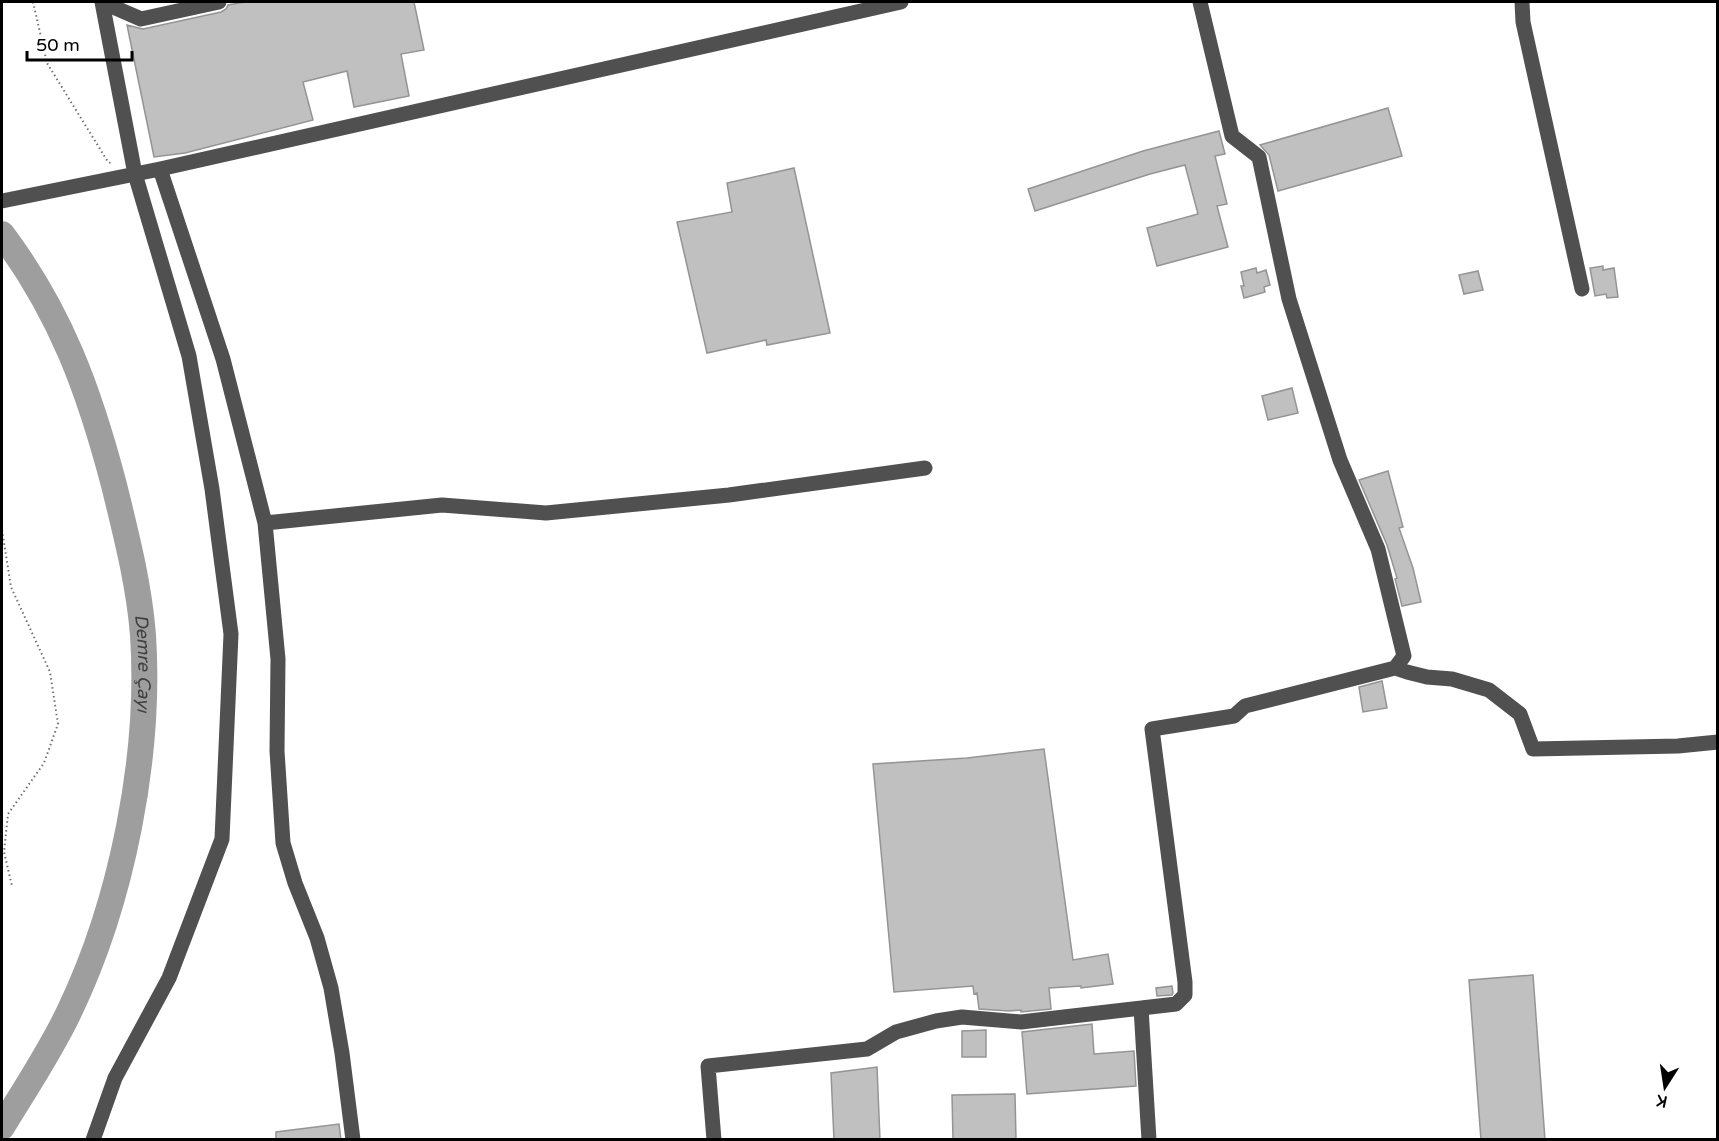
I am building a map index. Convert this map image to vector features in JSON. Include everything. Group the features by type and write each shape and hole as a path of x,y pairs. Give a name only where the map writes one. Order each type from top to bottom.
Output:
{"street":[{"path":"93,1140 115,1078 170,978 222,839 231,634 212,489 189,356 135,174 102,2"},
{"path":"102,2 141,19 219,2"},
{"path":"2,201 160,169 845,7 901,2"},
{"path":"1200,2 1232,136 1259,157 1289,299 1340,460 1378,549 1404,656 1395,668"},
{"path":"1522,2 1523,22 1582,289"},
{"path":"160,169 223,359 265,523 278,659 277,751 283,843 295,883 317,938 331,988 353,1140"},
{"path":"265,523 442,505 546,513 729,495 926,468"},
{"path":"714,1140 708,1066 867,1049 896,1032 953,1018 1021,1022 1176,1004 1185,995 1152,729 1234,716 1245,706 1395,668 1427,677 1452,679 1489,690 1520,714 1533,749 1678,746 1718,742"},
{"path":"1141,1008 1149,1140"}],"path":[{"path":"33,2 47,63 108,162 135,174"},
{"path":"2,530 11,587 50,672 58,724 44,763 9,814 4,852 12,886"}],"building":[{"path":"245,2 414,2 424,50 401,54 409,96 354,107 347,71 303,82 313,120 185,153 154,157 127,25 143,29 221,12 228,5"},
{"path":"1388,108 1402,156 1278,191 1269,155 1260,145"},
{"path":"1219,131 1225,154 1215,156 1227,204 1217,206 1228,247 1157,266 1147,228 1198,214 1185,165 1035,211 1028,189 1143,151"},
{"path":"794,168 830,333 767,345 766,340 707,353 677,222 732,212 727,183"},
{"path":"1603,266 1603,270 1614,268 1618,297 1607,298 1606,294 1595,296 1590,268"},
{"path":"1256,268 1257,273 1266,270 1270,285 1264,287 1265,292 1244,298 1241,272"},
{"path":"1478,271 1483,290 1464,294 1459,275"},
{"path":"1292,388 1298,413 1268,420 1262,396"},
{"path":"1388,471 1403,527 1399,528 1413,568 1421,602 1402,606 1395,579 1397,578 1387,545 1359,480"},
{"path":"1382,681 1387,708 1363,712 1359,687"},
{"path":"1044,749 1073,960 1108,954 1113,984 1081,988 1081,986 1049,988 1051,1009 1021,1012 1021,1010 979,1009 977,993 974,994 973,986 894,992 873,764 967,758"},
{"path":"1533,975 1545,1140 1481,1140 1469,980"},
{"path":"1172,986 1172,995 1157,996 1156,988"},
{"path":"1092,1024 1094,1054 1134,1051 1136,1086 1027,1094 1022,1032"},
{"path":"986,1030 986,1057 962,1057 962,1031"},
{"path":"877,1067 880,1140 834,1140 831,1073"},
{"path":"1015,1094 1016,1140 953,1140 952,1095"},
{"path":"339,1124 341,1140 276,1140 276,1132"}],"waterway":[{"name":"Demre Çayı","path":"2,234 41,293 57,323 94,417 114,485 135,578 143,635 144,681 142,729 129,828 104,924 88,969 62,1027 2,1127"}]}
